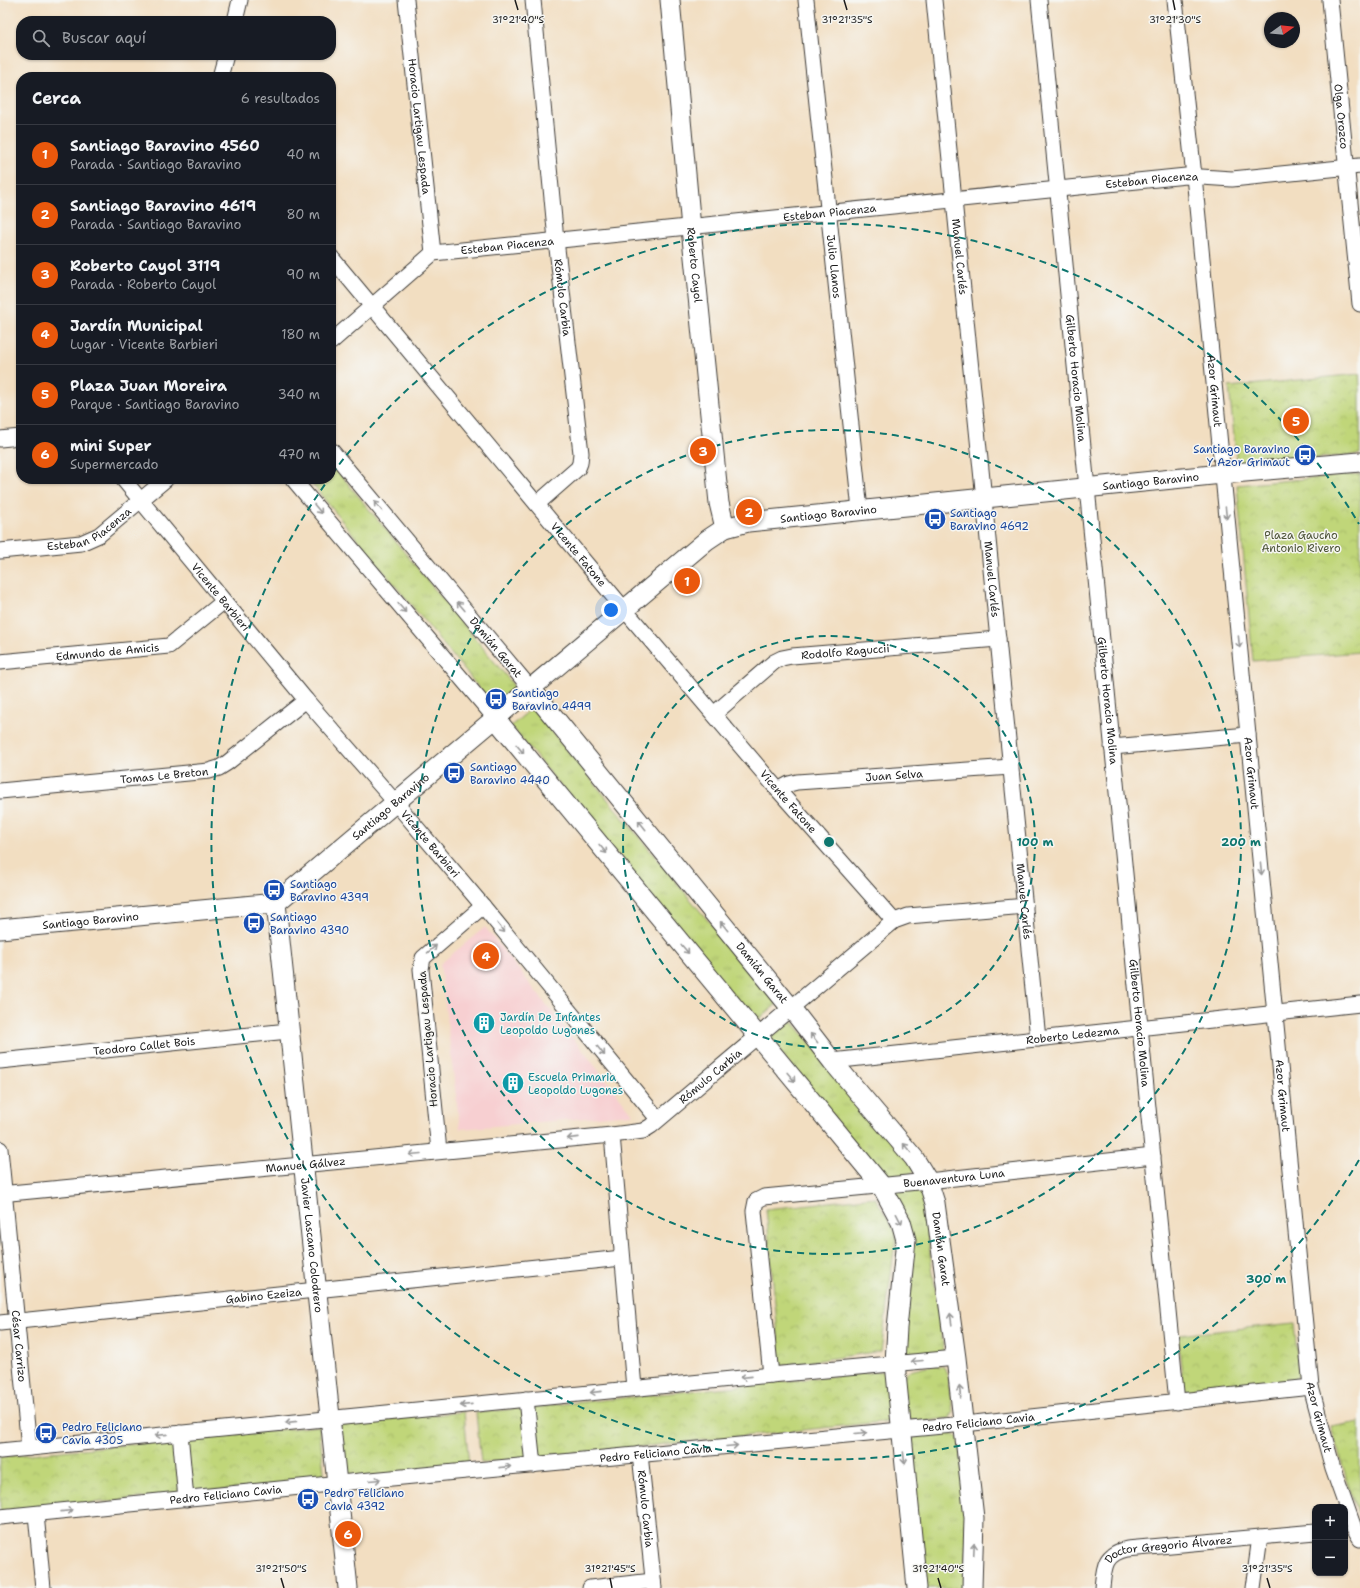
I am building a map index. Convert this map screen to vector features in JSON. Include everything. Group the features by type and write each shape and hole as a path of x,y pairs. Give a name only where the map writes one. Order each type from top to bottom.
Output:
{"main road":[{"name":"Roberto Cayol","path":"670,0 691,228 719,503 725,528"},
{"name":"Santiago Baravino","path":"0,929 276,903 624,609 707,540 725,528 748,522 860,510 1222,474 1360,462"},
{"name":"Damián Garat","path":"531,689 791,1008 832,1061 914,1158 928,1181 936,1203 964,1424 974,1518 972,1588"},
{"path":"495,718 880,1185 901,1222 906,1240 895,1363 917,1588"},
{"name":"Javier Lascano Colodrero","path":"276,903 288,1032 348,1588"}],"street":[{"path":"236,16 240,0"},
{"name":"Horacio Lartigau Lespada","path":"406,0 433,253"},
{"name":"Rómulo Carbia","path":"534,0 556,240 581,453 578,468 537,504"},
{"name":"Julio Llanos","path":"806,0 860,510"},
{"name":"Manuel Carlés","path":"934,0 1038,1039"},
{"name":"Gilberto Horacio Molina","path":"1039,0 1056,189 1088,488 1112,747 1177,1402"},
{"name":"Azor Grimaut","path":"1175,0 1194,176 1311,1387 1333,1469 1353,1532"},
{"name":"Olga Orozco","path":"1330,0 1353,167 1360,304"},
{"path":"221,72 225,60"},
{"name":"Esteban Piacenza","path":"433,253 1194,176 1232,180 1353,167"},
{"path":"336,338 433,253"},
{"name":"Vicente Fatone","path":"336,263 624,609 778,790 894,921"},
{"path":"0,439 16,437"},
{"name":"Damián Garat","path":"336,456 531,689"},
{"name":"Vicente Barbieri","path":"127,484 223,602 483,906 658,1119"},
{"name":"Esteban Piacenza","path":"0,551 81,543 91,540 160,484"},
{"path":"297,484 495,718"},
{"name":"Edmundo de Amicis","path":"0,662 169,646 223,602"},
{"name":"Rodolfo Raguccii","path":"714,714 774,662 782,658 800,655 998,639"},
{"name":"Tomas Le Breton","path":"0,791 209,771 219,768 306,700"},
{"path":"1112,747 1248,735"},
{"name":"Juan Selva","path":"778,790 789,784 797,782 1011,767"},
{"name":"Horacio Lartigau Lespada","path":"439,1152 421,969 423,958 483,906"},
{"name":"Rómulo Carbia","path":"612,1135 642,1131 651,1126 894,921 908,916 1025,906"},
{"name":"Roberto Ledezma","path":"832,1061 1360,1004"},
{"name":"Teodoro Callet Bois","path":"0,1061 288,1032"},
{"path":"612,1135 634,1388"},
{"name":"Manuel Gálvez","path":"2,1194 612,1135"},
{"name":"César Carrizo","path":"0,1148 2,1194 17,1321 29,1448"},
{"name":"Buenaventura Luna","path":"770,1375 754,1211 756,1201 764,1197 928,1181 1153,1156"},
{"name":"Gabino Ezeiza","path":"0,1323 622,1258"},
{"path":"0,1451 634,1388 956,1358"},
{"name":"Pedro Feliciano Cavia","path":"0,1518 533,1464 964,1424 1311,1387"},
{"path":"526,1399 533,1464"},
{"path":"180,1433 186,1499"},
{"name":"Rómulo Carbia","path":"640,1454 653,1585"},
{"path":"36,1514 43,1588"},
{"name":"Doctor Gregorio Álvarez","path":"1102,1588 1104,1569 1107,1561 1112,1554 1118,1551 1312,1532"},
{"path":"1254,1588 1260,1537"},
{"path":"590,1588 653,1585"}],"shaded area":[{"path":"485,927 633,1114 460,1129 440,964"}],"green space":[{"path":"1359,374 1360,454 1237,466 1229,387"},
{"path":"336,469 515,687 493,705 312,484 336,484"},
{"name":"Plaza Gaucho Antonio Rivero","path":"1360,474 1360,652 1253,661 1237,485"},
{"path":"532,708 777,1004 755,1022 511,726"},
{"path":"792,1021 915,1169 909,1176 889,1176 877,1171 769,1039"},
{"path":"921,1188 944,1352 911,1356 902,1353 902,1323 894,1193 900,1190"},
{"path":"875,1197 896,1234 881,1351 781,1366 766,1209"},
{"path":"1294,1323 1299,1375 1293,1381 1191,1392 1183,1388 1178,1335"},
{"path":"935,1365 944,1367 947,1374 953,1412 950,1418 917,1422 905,1417 901,1378 909,1371"},
{"path":"885,1371 890,1421 481,1463 476,1413"},
{"path":"464,1412 469,1466 346,1479 339,1424"},
{"path":"1360,1422 1360,1516 1357,1513 1331,1427"},
{"path":"319,1426 325,1481 191,1493 186,1439"},
{"path":"946,1431 958,1436 968,1514 965,1588 921,1588 908,1444 917,1435"},
{"path":"176,1440 181,1494 0,1512 0,1457"}],"place":[{"name":"Plaza Juan Moreira","path":"1296,421"},
{"name":"Roberto Cayol 3119","path":"703,451"},
{"name":"Santiago Baravino Y Azor Grimaut","path":"1305,455"},
{"name":"Santiago Baravino 4619","path":"749,512"},
{"name":"Santiago Baravino 4692","path":"935,519"},
{"name":"Santiago Baravino 4560","path":"687,581"},
{"name":"Santiago Baravino 4499","path":"496,699"},
{"name":"Santiago Baravino 4440","path":"454,773"},
{"name":"Santiago Baravino 4399","path":"274,890"},
{"name":"Santiago Baravino 4390","path":"254,923"},
{"name":"Jardín Municipal","path":"486,956"},
{"name":"Jardín De Infantes Leopoldo Lugones","path":"484,1023"},
{"name":"Escuela Primaria Leopoldo Lugones","path":"513,1083"},
{"name":"Pedro Feliciano Cavia 4305","path":"46,1433"},
{"name":"Pedro Feliciano Cavia 4392","path":"308,1499"},
{"name":"mini Super","path":"348,1534"}]}
